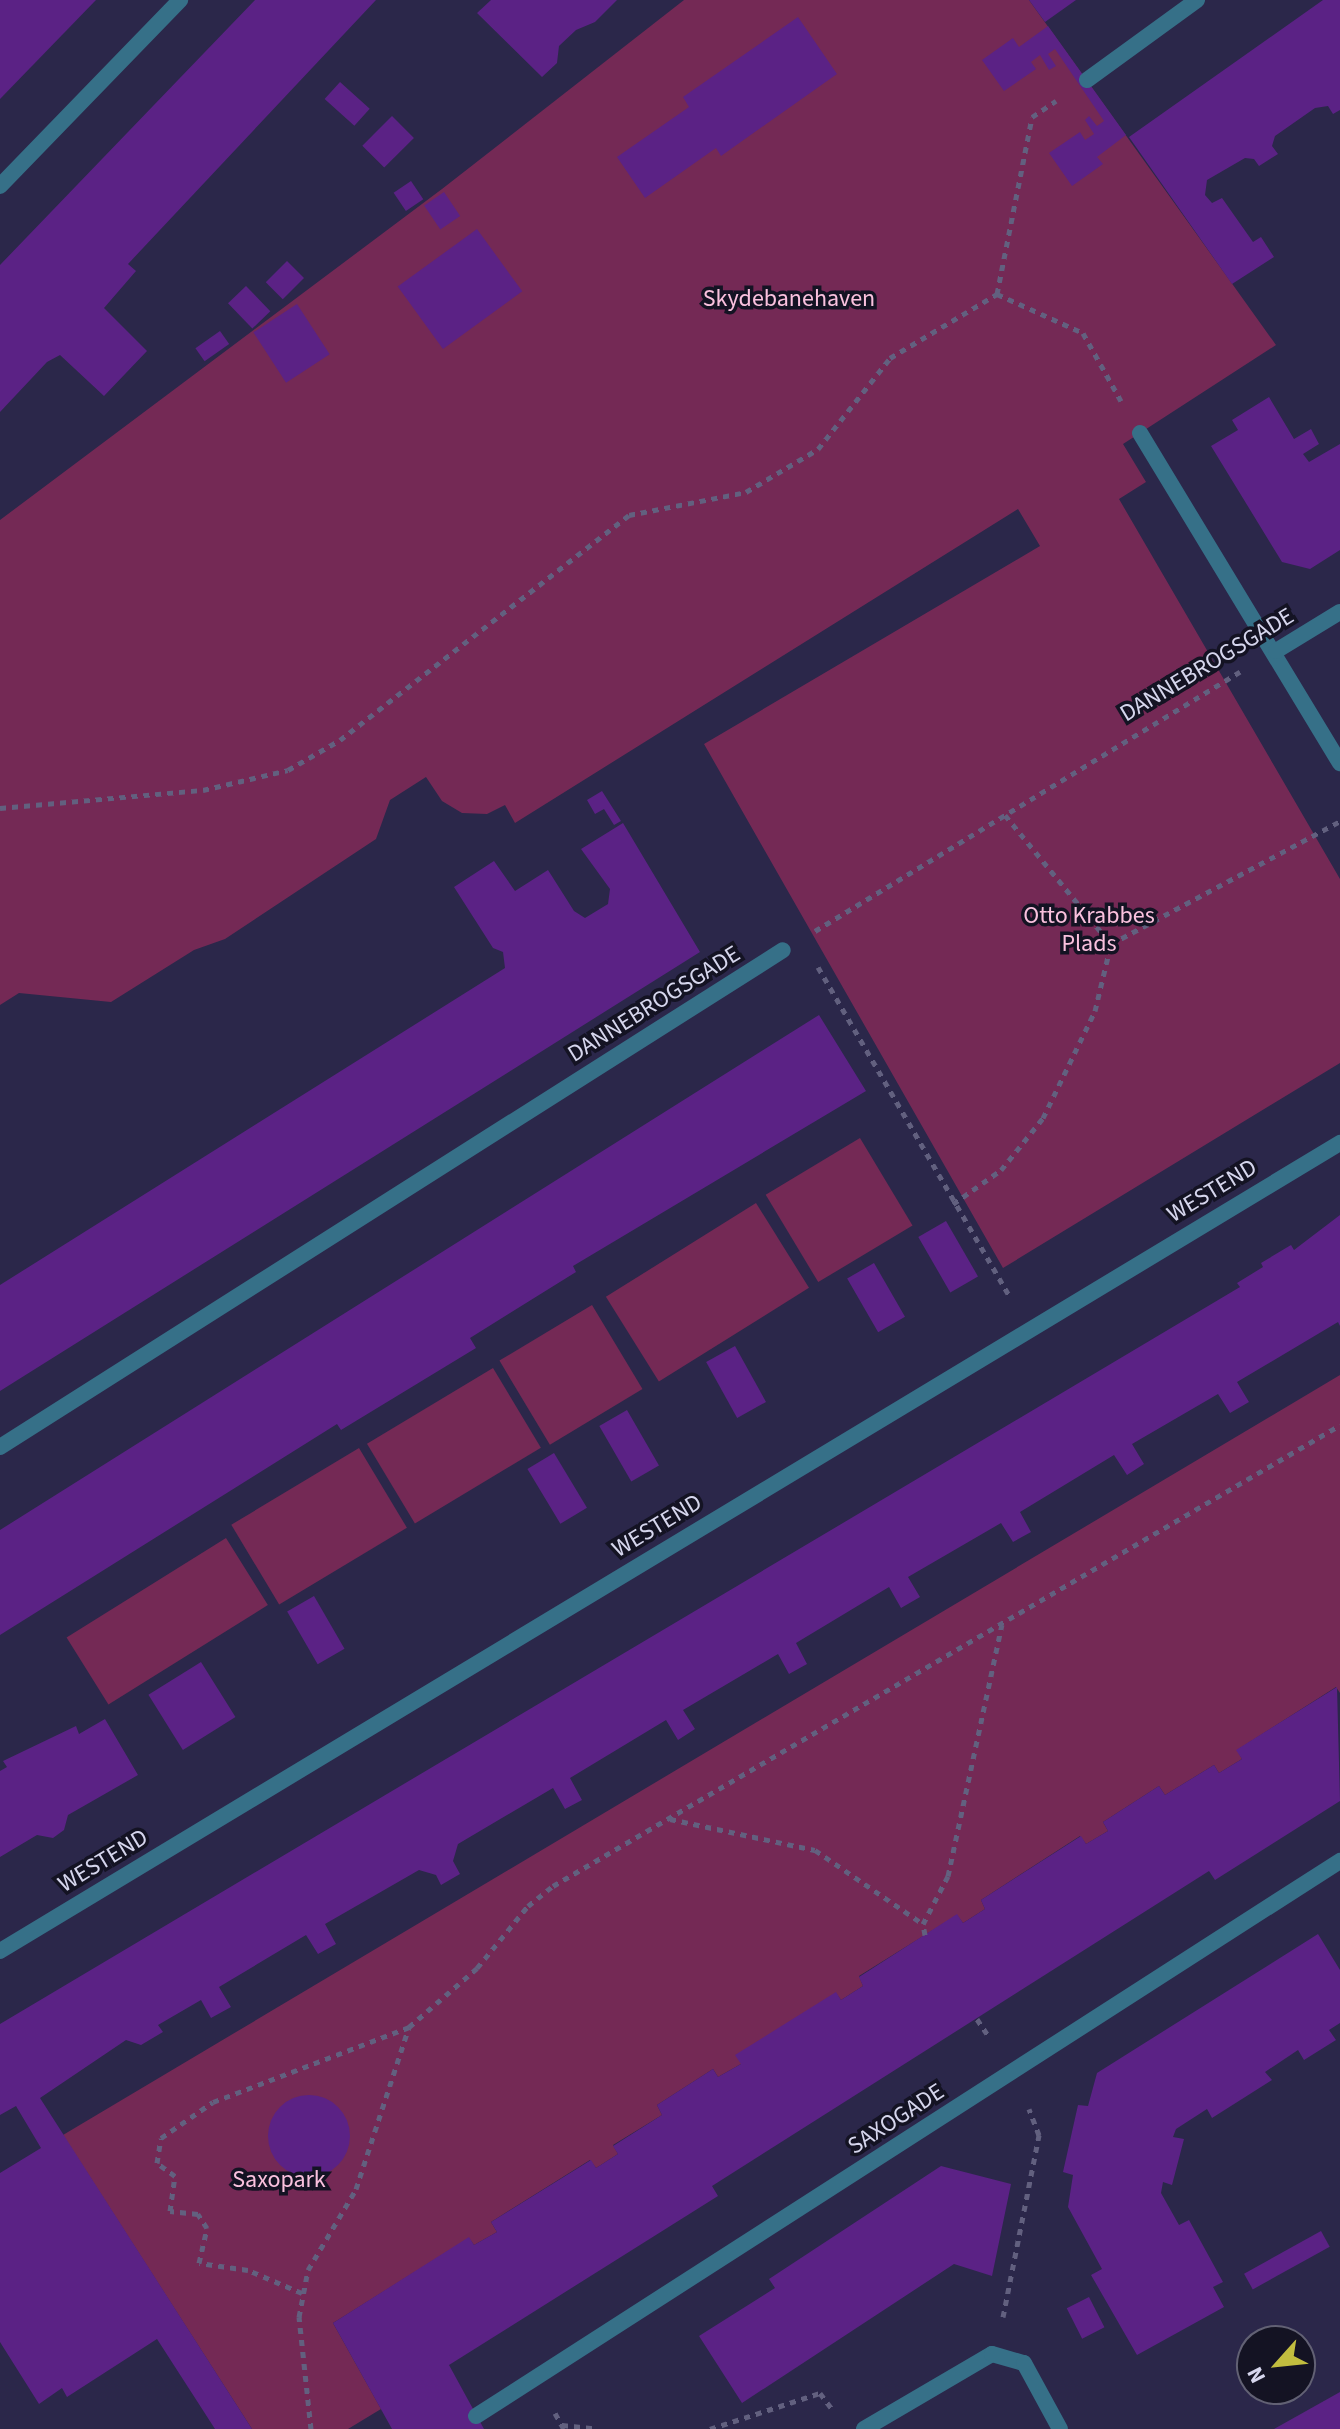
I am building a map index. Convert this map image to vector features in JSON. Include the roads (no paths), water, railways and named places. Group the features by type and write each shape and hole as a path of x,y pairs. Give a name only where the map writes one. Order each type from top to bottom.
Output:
{"street":[{"path":"0,186 180,0"},
{"path":"1087,80 1197,0"},
{"path":"1140,433 1276,651 1340,763"},
{"name":"DANNEBROGSGADE","path":"1276,651 1340,612"},
{"name":"DANNEBROGSGADE","path":"0,1447 783,950"},
{"name":"WESTEND","path":"0,1951 1340,1143"},
{"name":"SAXOGADE","path":"476,2416 1340,1861"},
{"path":"864,2429 992,2354 1024,2363 1060,2429"}],"park label":[{"name":"Skydebanehaven","path":"789,299"},
{"name":"Otto Krabbes Plads","path":"1089,930"},
{"name":"Saxopark","path":"279,2180"}]}
